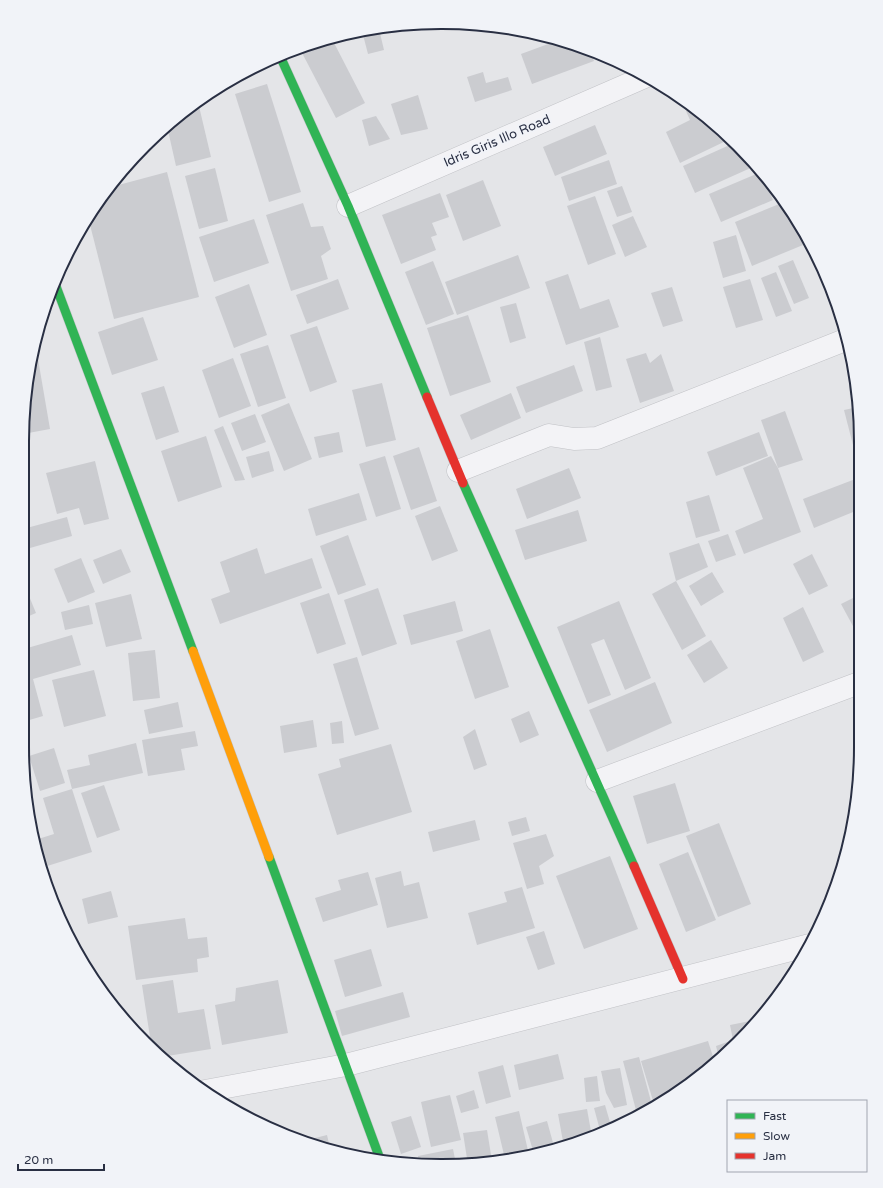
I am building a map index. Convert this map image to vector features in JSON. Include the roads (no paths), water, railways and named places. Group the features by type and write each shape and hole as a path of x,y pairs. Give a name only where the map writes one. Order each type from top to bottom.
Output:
{"street":[{"path":"282,61 348,206 458,471 598,781 683,979"},
{"name":"Idris Giris Illo Road","path":"348,206 639,79"},
{"path":"58,291 378,1154"},
{"path":"458,471 549,434 574,438 597,438 841,341"},
{"path":"598,781 854,685"},
{"path":"213,1090 346,1065 802,947"}]}
